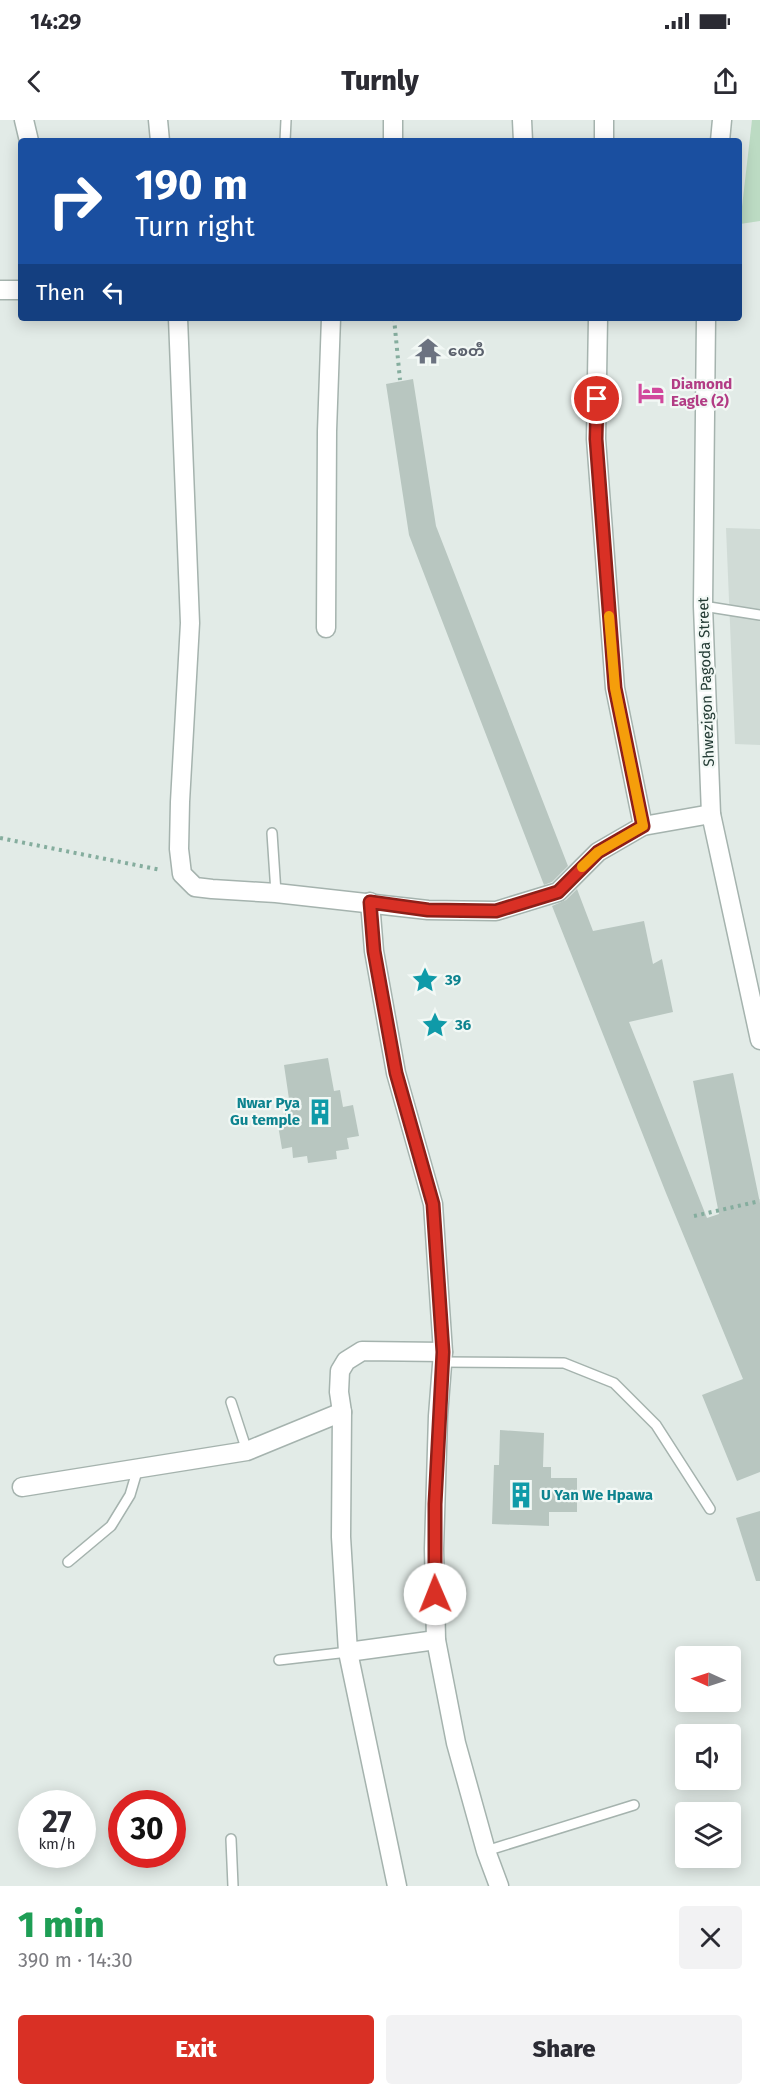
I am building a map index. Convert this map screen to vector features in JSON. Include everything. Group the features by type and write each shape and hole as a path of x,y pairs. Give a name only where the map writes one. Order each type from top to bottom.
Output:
{"street":[{"path":"24,120 27,138"},
{"path":"158,120 160,138"},
{"path":"393,120 393,138"},
{"path":"522,120 523,138"},
{"path":"604,120 604,138"},
{"path":"720,138 722,120"},
{"path":"0,290 18,290"},
{"path":"178,321 190,623 179,849 182,874 195,887 370,902 428,910 496,911 558,892 598,852 643,826 711,814"},
{"path":"326,628 327,431 331,321"},
{"path":"598,321 596,439 615,688 643,826"},
{"name":"Shwezigon Pagoda Street","path":"706,321 703,606 711,814 760,1040"},
{"path":"370,902 374,951 396,1073 433,1204 442,1357 434,1549 436,1640 456,1743 486,1851 499,1886"},
{"path":"397,1886 348,1652 341,1537 340,1371 346,1361 363,1351 442,1357"},
{"path":"22,1487 247,1451 342,1412"},
{"path":"348,1652 436,1640"}],"lane":[{"path":"285,138 286,120"},
{"path":"703,606 760,615"},
{"path":"272,833 276,893"},
{"path":"442,1357 564,1363 614,1383 656,1425 710,1509"},
{"path":"231,1402 247,1451"},
{"path":"68,1562 111,1526 130,1495 138,1468"},
{"path":"279,1660 348,1652"},
{"path":"486,1851 634,1805"},
{"path":"231,1839 233,1886"}],"path":[{"path":"394,321 400,380"},
{"path":"0,838 182,874"},
{"path":"694,1216 760,1201"}],"shaded area":[{"path":"726,528 760,529 760,745 735,744"}],"green space":[{"path":"752,120 760,120 760,221 742,224"}],"building":[{"path":"413,379 436,526 568,866 552,882 544,885 409,535 386,384"},
{"path":"577,889 593,931 644,921 653,964 662,959 673,1012 629,1022 707,1218 719,1214 693,1081 733,1073 760,1203 760,1472 737,1481 702,1395 743,1379 552,906 566,900"},
{"name":"Nwar Pya Gu temple","path":"328,1058 334,1091 340,1090 343,1107 353,1105 359,1136 347,1138 349,1149 336,1151 337,1159 308,1163 307,1156 293,1158 292,1147 282,1149 277,1119 286,1118 283,1099 289,1099 284,1065"},
{"path":"500,1430 544,1433 543,1467 551,1467 551,1478 577,1478 577,1512 549,1512 549,1526 492,1524 494,1465 499,1465"},
{"path":"760,1511 760,1581 756,1581 736,1518"}],"slow traffic":[{"path":"582,867 598,852 643,826 615,688 609,616"}],"place":[{"name":"စေတီ","path":"428,351"},
{"name":"Diamond Eagle (2)","path":"651,393"},
{"name":"39","path":"425,980"},
{"name":"36","path":"435,1025"},
{"name":"Nwar Pya Gu temple","path":"320,1112"},
{"name":"U Yan We Hpawa","path":"521,1495"}],"route":[{"path":"435,1594 435,1504 443,1352 433,1204 396,1073 374,951 370,902 428,910 496,911 558,892 598,852 643,826 615,688 596,439 597,399"}]}
